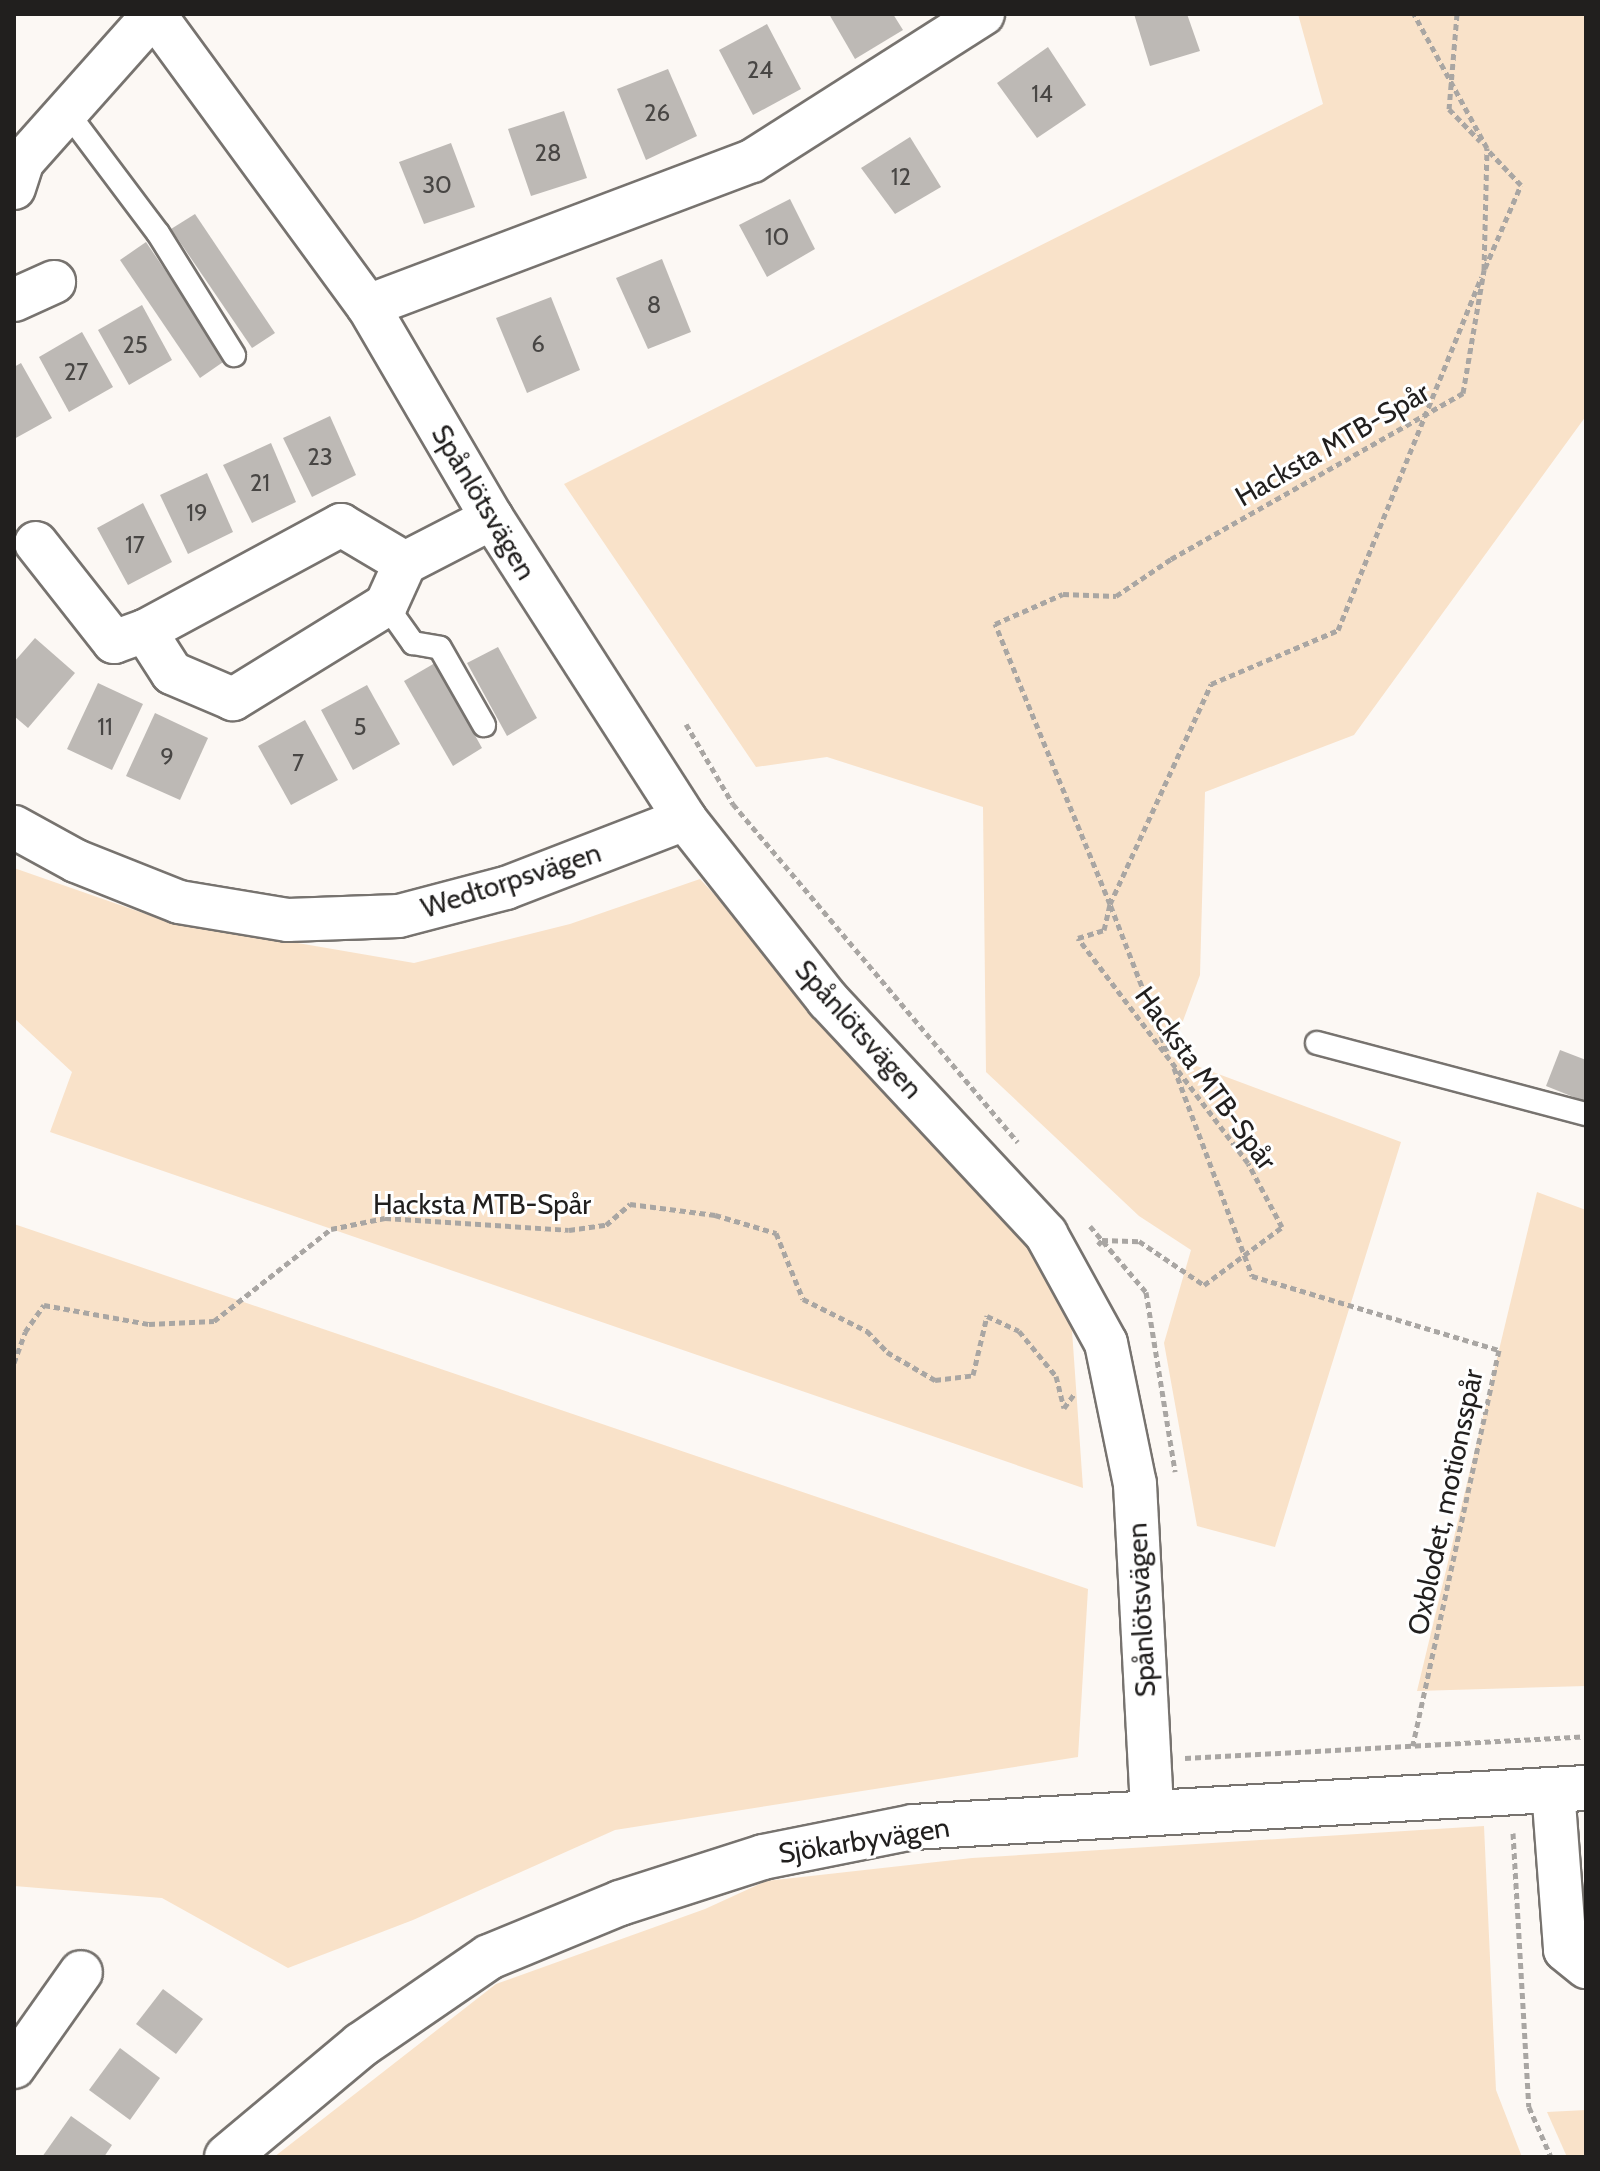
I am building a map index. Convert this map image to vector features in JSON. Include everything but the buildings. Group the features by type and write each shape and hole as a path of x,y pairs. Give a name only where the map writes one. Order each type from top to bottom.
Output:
{"street":[{"path":"14,188 23,161 154,14"},
{"name":"Spånlötsvägen","path":"154,14 368,306 492,518 685,819 828,1000 1046,1234 1106,1343 1135,1484 1152,1813"},
{"path":"368,306 752,161 983,14"},
{"path":"14,300 54,282"},
{"path":"145,631 172,673 233,699 386,605 405,563 492,518"},
{"path":"36,543 114,642 145,631 341,525 405,563"},
{"name":"Wedtorpsvägen","path":"14,827 76,861 179,902 288,920 414,912 506,888 685,819"},
{"path":"1570,1788 1565,1950 1586,1967"},
{"name":"Sjökarbyvägen","path":"227,2157 361,2045 489,1957 620,1903 763,1857 913,1827 1570,1788"},
{"path":"14,2067 81,1972"}],"lane":[{"path":"67,112 158,233 234,355"},
{"path":"386,605 413,643 440,648 484,725"},
{"path":"1317,1043 1586,1114"}],"path":[{"path":"1414,14 1487,148"},
{"path":"1110,904 1211,684 1338,630 1422,416 1521,185 1449,109 1457,14"},
{"name":"Hacksta MTB-Spår","path":"1071,1280 1102,1240 1139,1241 1204,1285 1282,1227 1248,1163 1078,938 1104,930 1110,904 995,624 1063,594 1116,596 1171,559 1463,393 1484,270 1487,148"},
{"name":"Oxblodet, motionsspår","path":"1110,904 1252,1276 1499,1350 1413,1746"},
{"name":"Hacksta MTB-Spår","path":"14,1363 25,1332 44,1305 149,1324 214,1321 331,1229 385,1218 569,1230 606,1225 630,1204 715,1215 776,1233 803,1299 867,1331 887,1352 935,1380 973,1375 987,1316 1019,1331 1056,1376 1064,1408 1076,1391 1076,1375"},
{"path":"1149,1763 1586,1736"},
{"path":"1512,1822 1529,2107 1551,2157"}],"shaded area":[{"path":"1298,14 1586,14 1586,416 1354,735 1205,792 1200,975 1170,1056 1401,1142 1275,1547 1197,1526 1164,1343 1191,1250 1139,1216 986,1072 983,807 827,757 756,767 564,484 1323,104"},
{"path":"14,868 163,920 414,963 570,924 700,879 1012,1216 1071,1316 1083,1488 50,1132 72,1072 14,1018"},
{"path":"1537,1192 1586,1210 1586,1686 1417,1691"},
{"path":"14,1224 1088,1589 1078,1757 615,1830 413,1920 288,1968 162,1898 14,1886"},
{"path":"1484,1826 1496,2090 1522,2157 274,2157 496,1984 705,1909 766,1881 972,1858"},
{"path":"1586,2110 1586,2157 1567,2157 1547,2112"}]}
